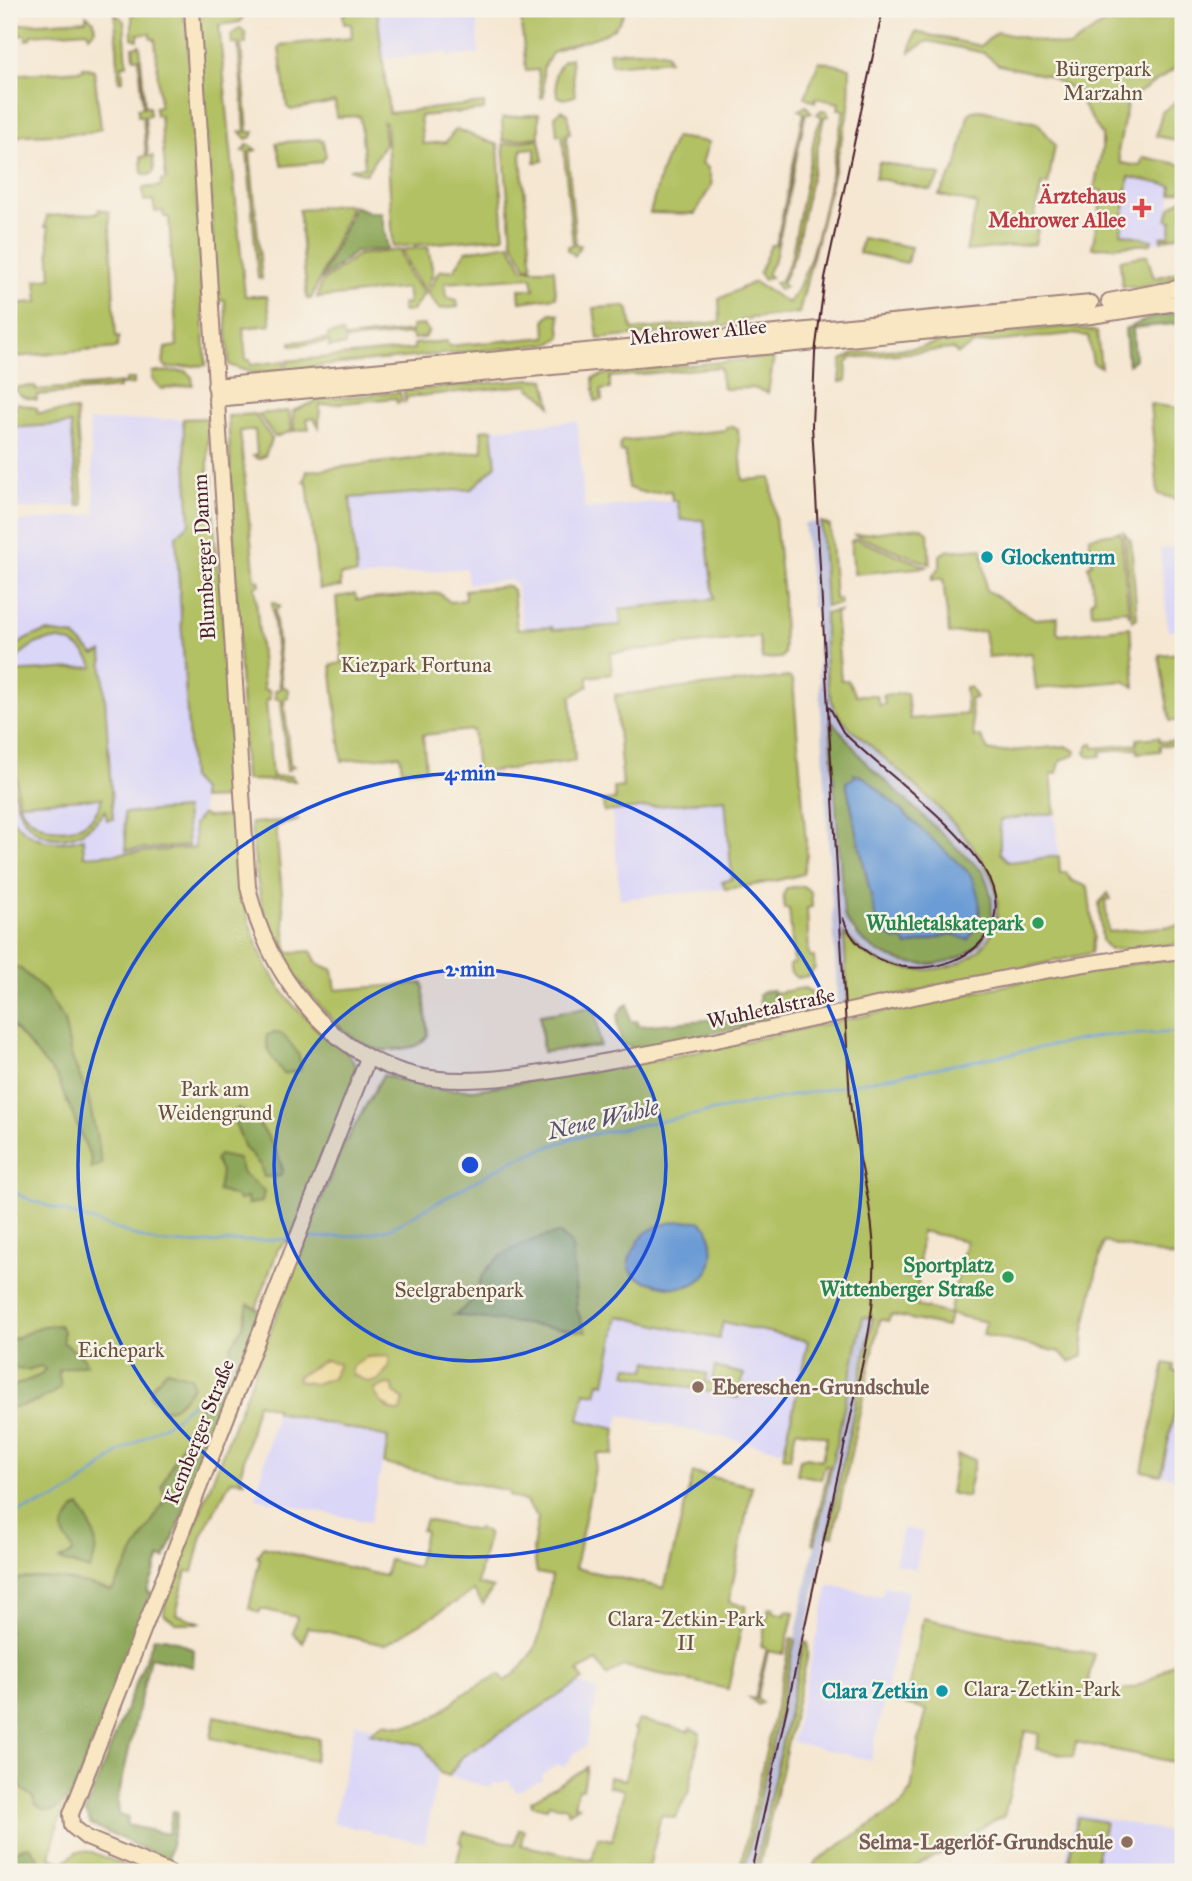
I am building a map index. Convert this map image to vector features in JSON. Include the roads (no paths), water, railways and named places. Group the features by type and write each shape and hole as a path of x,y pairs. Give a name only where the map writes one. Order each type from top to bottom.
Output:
{"main road":[{"name":"Blumberger Damm","path":"192,9 248,887 263,941 278,970 322,1022 368,1058"},
{"path":"1109,301 1183,287"},
{"name":"Mehrower Allee","path":"216,393 1091,317 1183,302"},
{"name":"Mehrower Allee","path":"216,393 1091,303"},
{"name":"Wuhletalstraße","path":"368,1058 401,1071 440,1080 489,1079 717,1041 1053,968 1183,951"},
{"name":"Kemberger Straße","path":"169,1872 87,1838 71,1821 77,1796 368,1058"}],"water":[{"path":"854,774 866,778 970,874 980,907 977,924 968,940 952,934 907,946 904,940 891,937 881,927 876,919 846,782 855,777"},
{"path":"699,1221 708,1228 712,1244 709,1269 702,1278 682,1287 668,1287 636,1277 629,1266 630,1256 648,1231 673,1222"}],"waterway":[{"name":"Neue Wuhle","path":"302,1239 360,1235 389,1229 515,1159 573,1138 1101,1036 1183,1032"},
{"name":"Neue Wuhle","path":"9,1190 33,1201 155,1242 186,1244 292,1239"},
{"path":"9,1515 56,1499 76,1488 118,1453 176,1418 193,1402"}],"tram line":[{"path":"751,1872 866,1347 873,1296 872,1229 850,1100 812,425 815,353 825,278 883,9"},
{"path":"830,708 843,732 956,833 984,869 995,901 990,929 973,949 947,963 917,968 887,963 861,946 843,918"}],"place":[{"name":"Ärztehaus Mehrower Allee","path":"1142,208"},
{"name":"Glockenturm","path":"987,557"},
{"name":"Wuhletalskatepark","path":"1038,923"},
{"name":"Sportplatz Wittenberger Straße","path":"1008,1277"},
{"name":"Ebereschen-Grundschule","path":"698,1387"},
{"name":"Clara Zetkin","path":"942,1691"},
{"name":"Selma-Lagerlöf-Grundschule","path":"1127,1842"}],"park label":[{"name":"Bürgerpark Marzahn","path":"1103,81"},
{"name":"Kiezpark Fortuna","path":"416,665"},
{"name":"Park am Weidengrund","path":"215,1101"},
{"name":"Seelgrabenpark","path":"459,1290"},
{"name":"Eichepark","path":"121,1350"},
{"name":"Clara-Zetkin-Park II","path":"686,1631"},
{"name":"Clara-Zetkin-Park","path":"1042,1689"}]}
